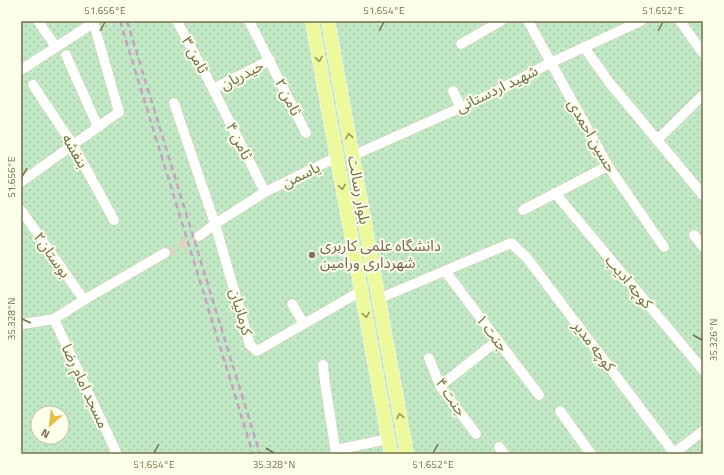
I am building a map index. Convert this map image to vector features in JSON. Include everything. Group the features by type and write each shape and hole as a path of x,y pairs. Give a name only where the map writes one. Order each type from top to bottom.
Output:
{"main road":[{"name":"بلوار رسالت","path":"312,21 391,454"},
{"name":"بلوار رسالت","path":"328,21 407,454"}],"street":[{"path":"38,21 56,47"},
{"name":"ثامن ۳","path":"177,21 214,90"},
{"name":"ثامن ۲","path":"249,21 306,133"},
{"path":"461,44 501,21"},
{"name":"حسین احمدی","path":"528,21 608,166 664,247"},
{"name":"شهید اردستانی","path":"352,156 489,95 550,63 641,21"},
{"path":"680,21 701,47"},
{"path":"21,69 93,22 119,112 21,182"},
{"path":"584,47 608,82 703,195"},
{"path":"66,55 98,127"},
{"name":"حیدریان","path":"214,90 270,60"},
{"name":"بنفشه","path":"33,85 73,145 114,220"},
{"name":"ثامن ۴","path":"214,90 265,192"},
{"path":"453,91 461,108"},
{"path":"657,140 703,96"},
{"path":"174,103 215,224"},
{"name":"یاسمن","path":"199,236 265,192 337,157"},
{"path":"523,210 608,166"},
{"name":"کوچه ادیب","path":"555,193 703,370"},
{"name":"بوستان۲","path":"21,210 84,300"},
{"name":"کرمانیان","path":"215,224 250,345 257,351 361,291"},
{"path":"694,235 703,247"},
{"name":"کوچه مدیر","path":"445,271 511,243 527,258 674,454"},
{"path":"22,324 54,319 84,300 165,254"},
{"path":"378,299 445,271"},
{"name":"جنت ۱","path":"445,271 539,395"},
{"path":"292,304 304,324"},
{"name":"مسجد امام رضا","path":"54,319 117,454"},
{"path":"440,386 498,340"},
{"name":"جنت ۴","path":"428,358 440,386 476,434"},
{"path":"323,365 336,452 388,439"},
{"path":"560,411 591,454"},
{"path":"674,454 703,431"}],"green space":[{"path":"21,21 703,21 703,454 21,454"}],"tunnel":[{"path":"165,253 199,236"}],"railway":[{"path":"120,21 253,454"},
{"path":"127,21 260,454"}],"place":[{"name":"دانشگاه علمی کاربری شهرداری ورامین","path":"312,255"}]}
